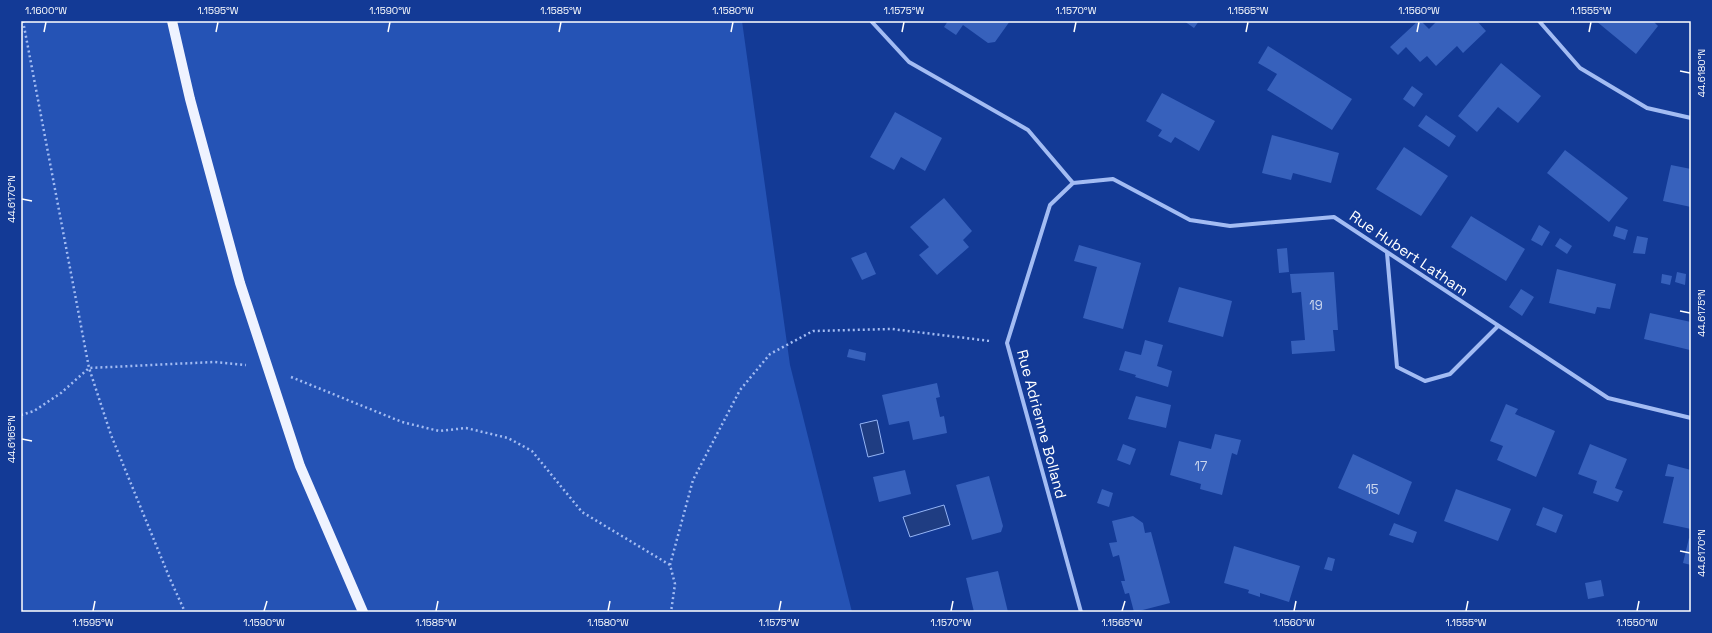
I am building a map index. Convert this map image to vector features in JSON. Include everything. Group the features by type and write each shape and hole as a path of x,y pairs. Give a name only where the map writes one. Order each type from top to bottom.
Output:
{"main road":[{"path":"172,21 190,99 240,283 300,466 363,612"}],"street":[{"path":"1539,21 1580,68 1647,108 1691,118"},
{"path":"872,22 909,62 1028,130 1073,183"},
{"name":"Rue Hubert Latham","path":"1073,183 1114,178 1190,220 1230,226 1334,217 1608,398 1691,418"},
{"name":"Rue Adrienne Bolland","path":"1073,183 1050,205 1007,343 1081,612"},
{"path":"1387,253 1397,367 1425,381 1450,374 1498,326"}],"path":[{"path":"23,21 89,368 111,435 170,580 185,612"},
{"path":"671,612 675,584 670,565 693,480 740,390 770,354 813,331 892,329 1007,343"},
{"path":"21,415 34,411 61,393 89,368 214,362 268,367 402,422 439,431 466,428 508,438 532,451 582,512 670,565"}],"shaded area":[{"path":"21,21 742,21 790,365 852,612 21,612"},
{"path":"877,420 884,453 868,457 860,424"},
{"path":"944,505 950,525 910,537 903,517"}],"building":[{"path":"948,21 1010,21 995,42 988,43 963,25 956,35 944,27"},
{"path":"1184,21 1199,21 1194,28"},
{"path":"1418,21 1421,21 1429,29 1437,21 1477,21 1486,31 1463,53 1457,46 1436,66 1427,56 1420,62 1406,47 1398,55 1390,47"},
{"path":"1596,21 1655,21 1654,22 1658,26 1636,54"},
{"path":"1268,46 1352,99 1332,130 1267,90 1277,74 1258,63"},
{"path":"1501,63 1541,96 1518,123 1498,107 1477,132 1458,116"},
{"path":"1412,86 1423,94 1414,107 1403,99"},
{"path":"1162,93 1215,121 1199,151 1175,137 1171,143 1158,136 1162,130 1146,121"},
{"path":"895,112 942,138 925,171 901,157 894,170 870,157"},
{"path":"1426,115 1456,136 1449,147 1418,126"},
{"path":"1272,135 1339,153 1331,183 1293,173 1291,180 1262,173"},
{"path":"1404,147 1448,176 1421,216 1376,189"},
{"path":"1565,150 1628,198 1609,222 1547,173"},
{"path":"1671,165 1691,169 1691,207 1663,201"},
{"path":"944,198 972,231 963,240 969,247 937,275 919,255 929,247 910,227"},
{"path":"1471,216 1525,249 1506,281 1451,247"},
{"path":"1539,225 1550,232 1542,246 1531,240"},
{"path":"1616,226 1628,230 1625,240 1613,236"},
{"path":"1637,236 1648,238 1645,254 1633,253"},
{"path":"1560,238 1572,246 1567,254 1555,246"},
{"path":"1079,245 1141,263 1123,329 1083,318 1097,267 1074,261"},
{"path":"1287,248 1289,272 1279,273 1277,249"},
{"path":"866,252 876,274 862,280 851,258"},
{"path":"1557,269 1616,284 1610,309 1597,307 1595,314 1549,303"},
{"path":"1334,272 1338,330 1333,330 1335,351 1292,354 1291,341 1305,340 1301,292 1292,293 1290,274"},
{"path":"1677,272 1686,274 1685,285 1675,282"},
{"path":"1662,274 1672,276 1670,285 1661,283"},
{"path":"1179,287 1232,301 1223,337 1168,322"},
{"path":"1521,289 1534,297 1522,316 1509,307"},
{"path":"1650,313 1691,322 1690,350 1644,339"},
{"path":"1145,340 1163,345 1157,366 1172,371 1168,387 1135,377 1136,375 1119,370 1125,351 1141,355"},
{"path":"849,349 866,353 865,361 847,357"},
{"path":"937,383 940,397 936,398 940,417 944,416 947,433 913,440 909,421 889,425 882,395"},
{"path":"1136,396 1171,405 1166,428 1128,419"},
{"path":"1506,404 1518,409 1515,414 1555,431 1536,477 1497,460 1503,446 1490,441"},
{"path":"1215,434 1241,440 1237,455 1232,453 1222,495 1200,489 1201,484 1170,475 1179,441 1211,449"},
{"path":"1123,444 1136,449 1130,465 1117,460"},
{"path":"1590,444 1627,459 1615,488 1623,491 1618,502 1593,493 1597,481 1578,474"},
{"path":"1353,454 1412,482 1399,515 1338,488"},
{"path":"1668,464 1691,470 1691,529 1663,523 1674,477 1665,476"},
{"path":"905,470 911,494 879,502 873,477"},
{"path":"989,476 1003,526 1001,532 972,540 956,485"},
{"path":"1102,489 1113,493 1109,507 1097,503"},
{"path":"1456,489 1511,509 1498,541 1444,521"},
{"path":"1543,507 1563,515 1556,533 1536,525"},
{"path":"1133,516 1143,523 1145,533 1151,532 1170,603 1135,612 1129,593 1125,594 1121,581 1125,581 1119,555 1113,557 1109,543 1117,542 1112,521"},
{"path":"1394,523 1417,532 1413,543 1389,535"},
{"path":"1689,538 1691,539 1691,565 1683,563"},
{"path":"1234,546 1300,566 1289,602 1260,593 1260,597 1248,593 1249,590 1224,583"},
{"path":"1328,557 1335,559 1332,571 1324,569"},
{"path":"998,571 1008,612 974,612 966,578"},
{"path":"1601,580 1604,596 1588,599 1585,583"}]}
